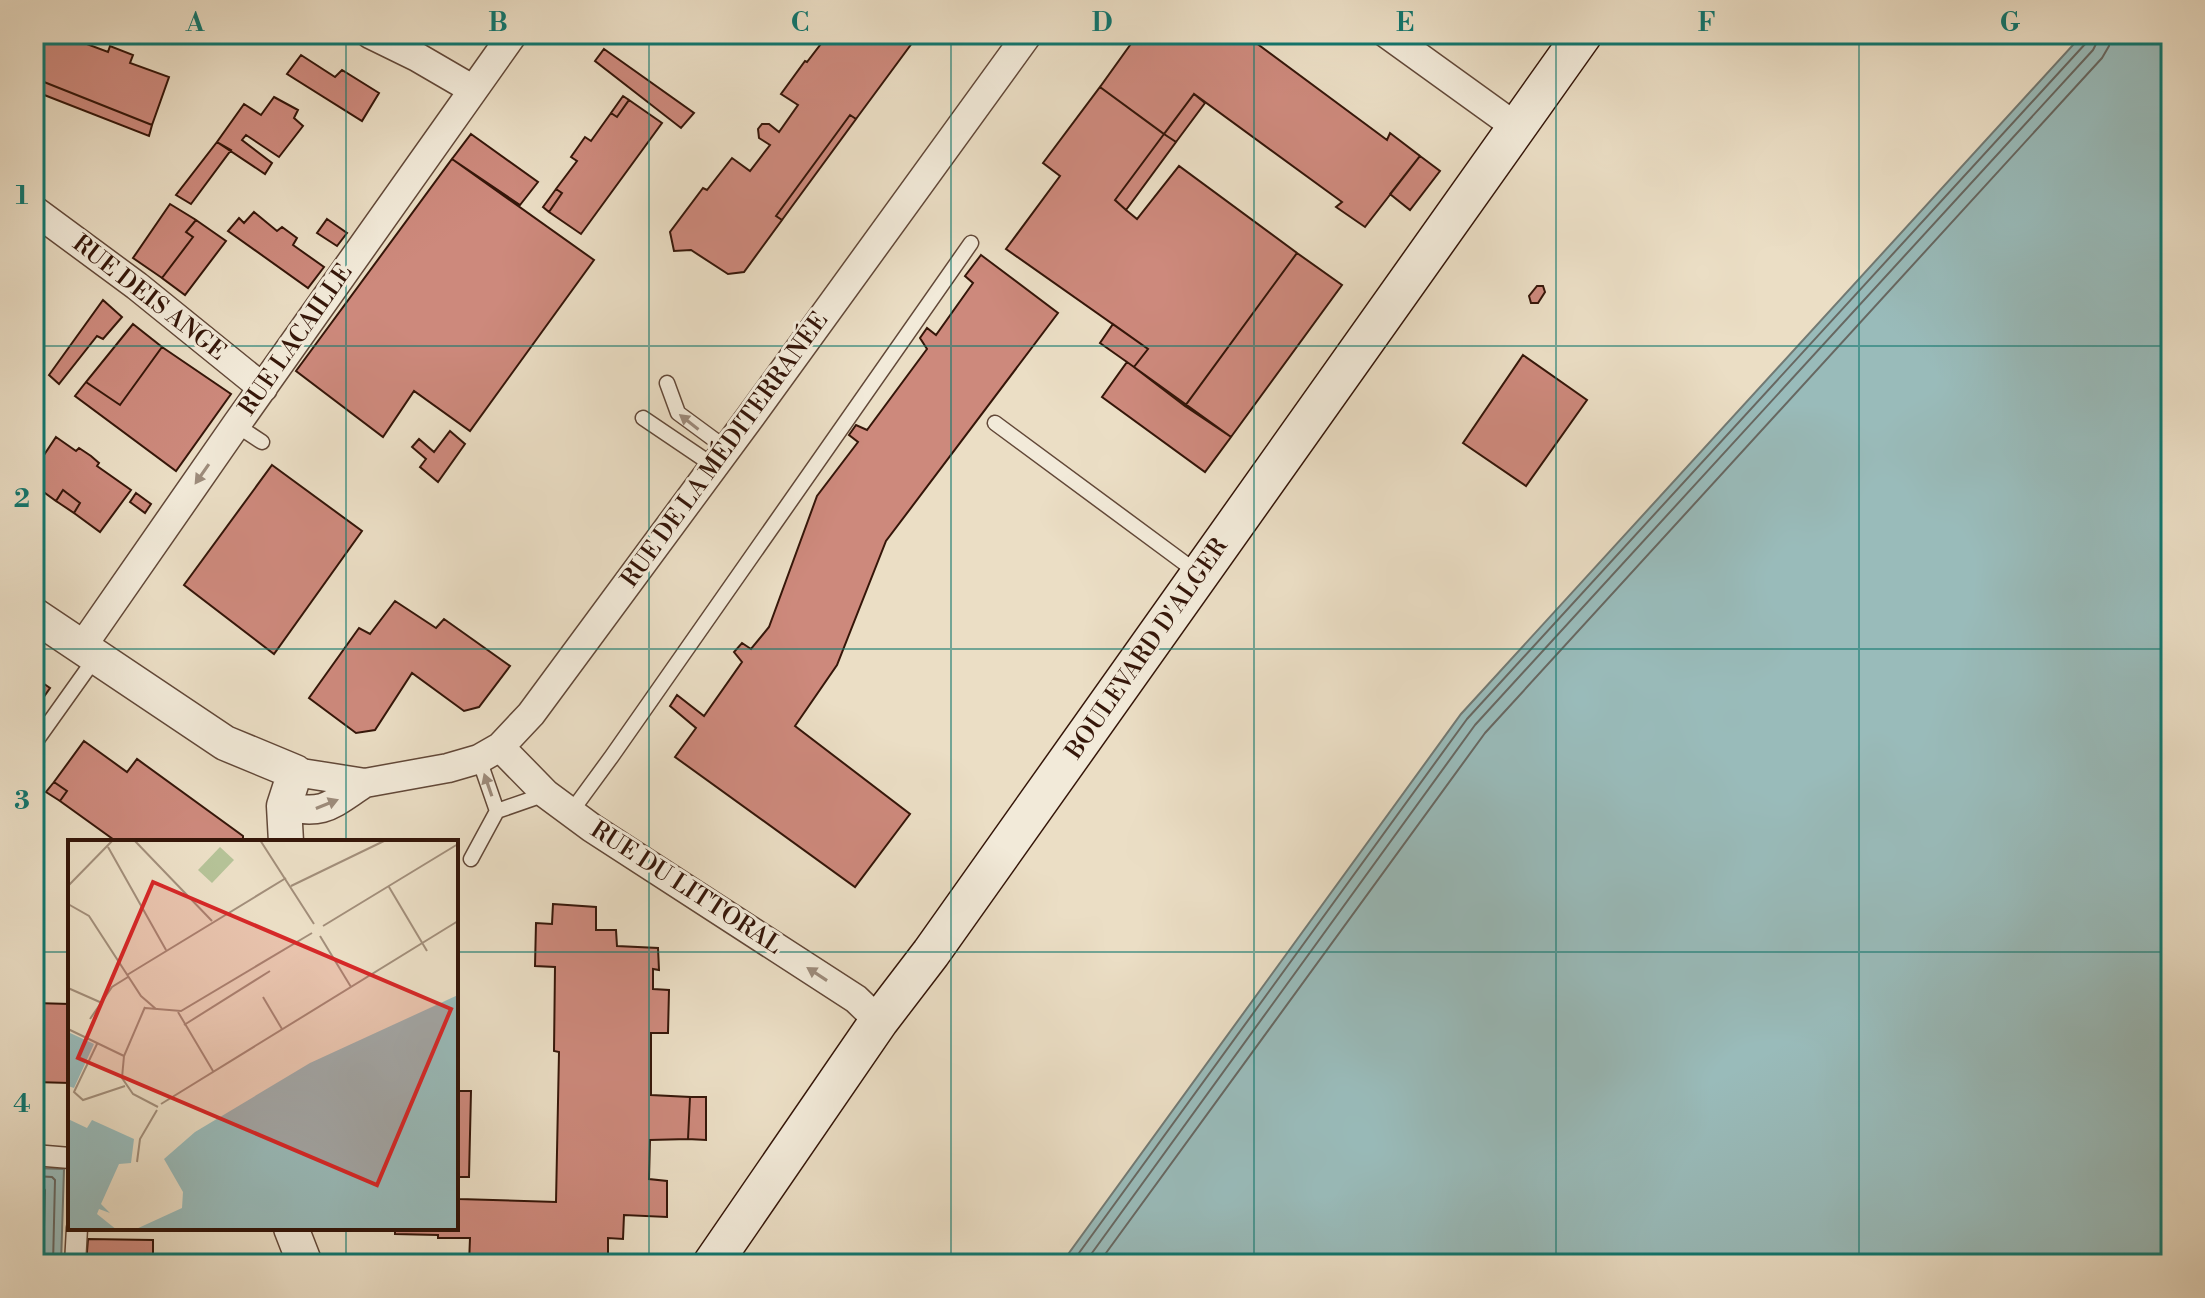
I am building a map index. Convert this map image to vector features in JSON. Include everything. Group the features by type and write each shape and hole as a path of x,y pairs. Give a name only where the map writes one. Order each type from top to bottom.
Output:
{"main road":[{"name":"BOULEVARD D'ALGER","path":"712,1264 879,1021 931,953 1583,34"}],"street":[{"path":"370,34 472,89"},
{"name":"RUE LACAILLE","path":"89,652 236,425 513,34"},
{"name":"RUE DE LA MÉDITERRANÉE","path":"490,753 531,714 1028,34"},
{"path":"1387,34 1516,127"},
{"name":"RUE DEIS ANGE","path":"34,210 137,286 263,388"},
{"path":"34,615 225,743 295,772 365,783 448,768 490,753"},
{"path":"225,743 284,806 302,810 325,809 365,783"},
{"name":"RUE DU LITTORAL","path":"490,753 571,812 856,999 879,1021"},
{"path":"286,840 284,806 295,772"},
{"path":"34,1155 68,1158"},
{"path":"75,1264 77,1230"},
{"path":"292,1230 305,1264"}],"lane":[{"path":"571,812 971,243"},
{"path":"667,383 678,413 720,458"},
{"path":"643,418 720,458"},
{"path":"995,423 1200,574"},
{"path":"236,425 262,442"},
{"path":"34,744 89,652"},
{"path":"471,859 497,811 490,753"},
{"path":"497,811 546,794"}],"water":[{"path":"2083,34 2171,34 2171,1264 1061,1264 1461,714"},
{"path":"34,1168 64,1169 61,1264 34,1264"}],"building":[{"path":"34,34 60,34 108,52 110,46 133,55 130,63 169,77 152,125 34,78"},
{"path":"821,34 918,35 856,119 850,115 776,216 782,220 744,272 728,274 691,250 674,251 670,232 703,188 707,190 732,158 750,171 770,145 759,138 758,129 762,124 769,124 779,132 798,105 781,94 820,45 816,41"},
{"path":"1138,34 1244,34 1387,140 1390,133 1420,156 1365,227 1336,207 1342,202 1194,94 1164,134 1100,87"},
{"path":"1462,34 1500,34 1502,36 1495,41"},
{"path":"604,49 694,113 681,128 595,61"},
{"path":"301,55 335,77 342,70 379,93 362,121 287,74"},
{"path":"34,78 152,125 149,136 34,91"},
{"path":"1100,87 1164,134 1115,200 1126,210 1137,219 1179,166 1297,253 1185,406 1134,367 1148,349 1006,249 1060,176 1043,163"},
{"path":"1194,94 1205,103 1176,142 1164,134"},
{"path":"623,96 629,100 617,117 611,113"},
{"path":"274,97 298,110 294,118 303,126 279,157 246,135 242,140 272,163 265,174 217,142 244,104 261,115"},
{"path":"629,100 662,123 581,234 549,212 562,193 556,189 577,161 571,157 585,137 591,141 611,113 617,117"},
{"path":"850,115 856,119 782,220 776,216"},
{"path":"471,134 538,182 520,205 452,159"},
{"path":"1164,134 1176,142 1126,210 1115,200"},
{"path":"217,142 231,150 191,204 176,195"},
{"path":"1420,156 1440,171 1410,210 1390,194"},
{"path":"452,159 594,260 470,431 414,391 383,437 296,371"},
{"path":"556,189 562,193 549,212 543,207"},
{"path":"170,204 196,220 186,232 193,237 162,278 133,258"},
{"path":"254,212 277,231 282,227 297,238 293,245 324,267 308,288 228,231 239,218 244,223"},
{"path":"327,219 347,233 337,246 317,233"},
{"path":"196,220 226,241 185,295 162,278 193,237 186,232"},
{"path":"1297,253 1342,285 1231,437 1185,406"},
{"path":"981,255 1058,313 886,541 837,665 795,726 910,814 855,887 675,757 696,728 670,706 677,695 704,716 742,662 734,652 742,643 751,649 769,627 817,496 858,442 849,435 856,425 867,430 927,349 920,338 927,328 936,335 973,283 965,276"},
{"path":"1537,286 1543,286 1545,292 1538,303 1531,303 1529,296"},
{"path":"103,300 122,317 103,339 97,336 59,384 49,375"},
{"path":"133,324 162,347 120,405 86,382"},
{"path":"1113,324 1148,349 1134,367 1100,343"},
{"path":"162,347 231,394 176,471 75,396 86,382 120,405"},
{"path":"1523,355 1587,400 1526,486 1463,443"},
{"path":"1127,362 1231,437 1205,472 1102,397"},
{"path":"450,431 465,444 438,482 420,467 426,459 412,447 419,439 434,452"},
{"path":"56,437 76,451 79,448 91,456 99,463 97,466 131,490 100,532 74,513 80,503 63,490 56,501 34,485 34,470"},
{"path":"272,465 362,531 274,654 184,585"},
{"path":"63,490 80,503 74,513 56,501"},
{"path":"136,493 151,504 145,513 130,502"},
{"path":"395,601 436,628 444,619 510,666 479,707 464,711 412,673 375,730 356,733 309,698 359,628 370,634"},
{"path":"34,677 50,688 34,711"},
{"path":"84,741 127,772 137,759 243,836 243,840 114,840 60,801 67,791 54,782"},
{"path":"54,782 67,791 60,801 46,792"},
{"path":"553,904 596,907 596,930 616,930 617,946 658,948 659,970 653,969 653,989 669,990 668,1033 651,1033 651,1095 690,1097 688,1139 650,1140 649,1179 667,1181 667,1217 624,1215 623,1239 608,1238 608,1259 578,1259 577,1264 469,1264 470,1238 395,1234 395,1230 458,1230 458,1091 471,1091 469,1177 459,1177 459,1199 556,1202 559,1052 554,1051 555,967 535,966 536,923 552,924"},
{"path":"34,1003 68,1004 68,1083 34,1082"},
{"path":"690,1097 706,1097 706,1140 688,1139"},
{"path":"88,1239 153,1240 153,1264 86,1264"}]}
